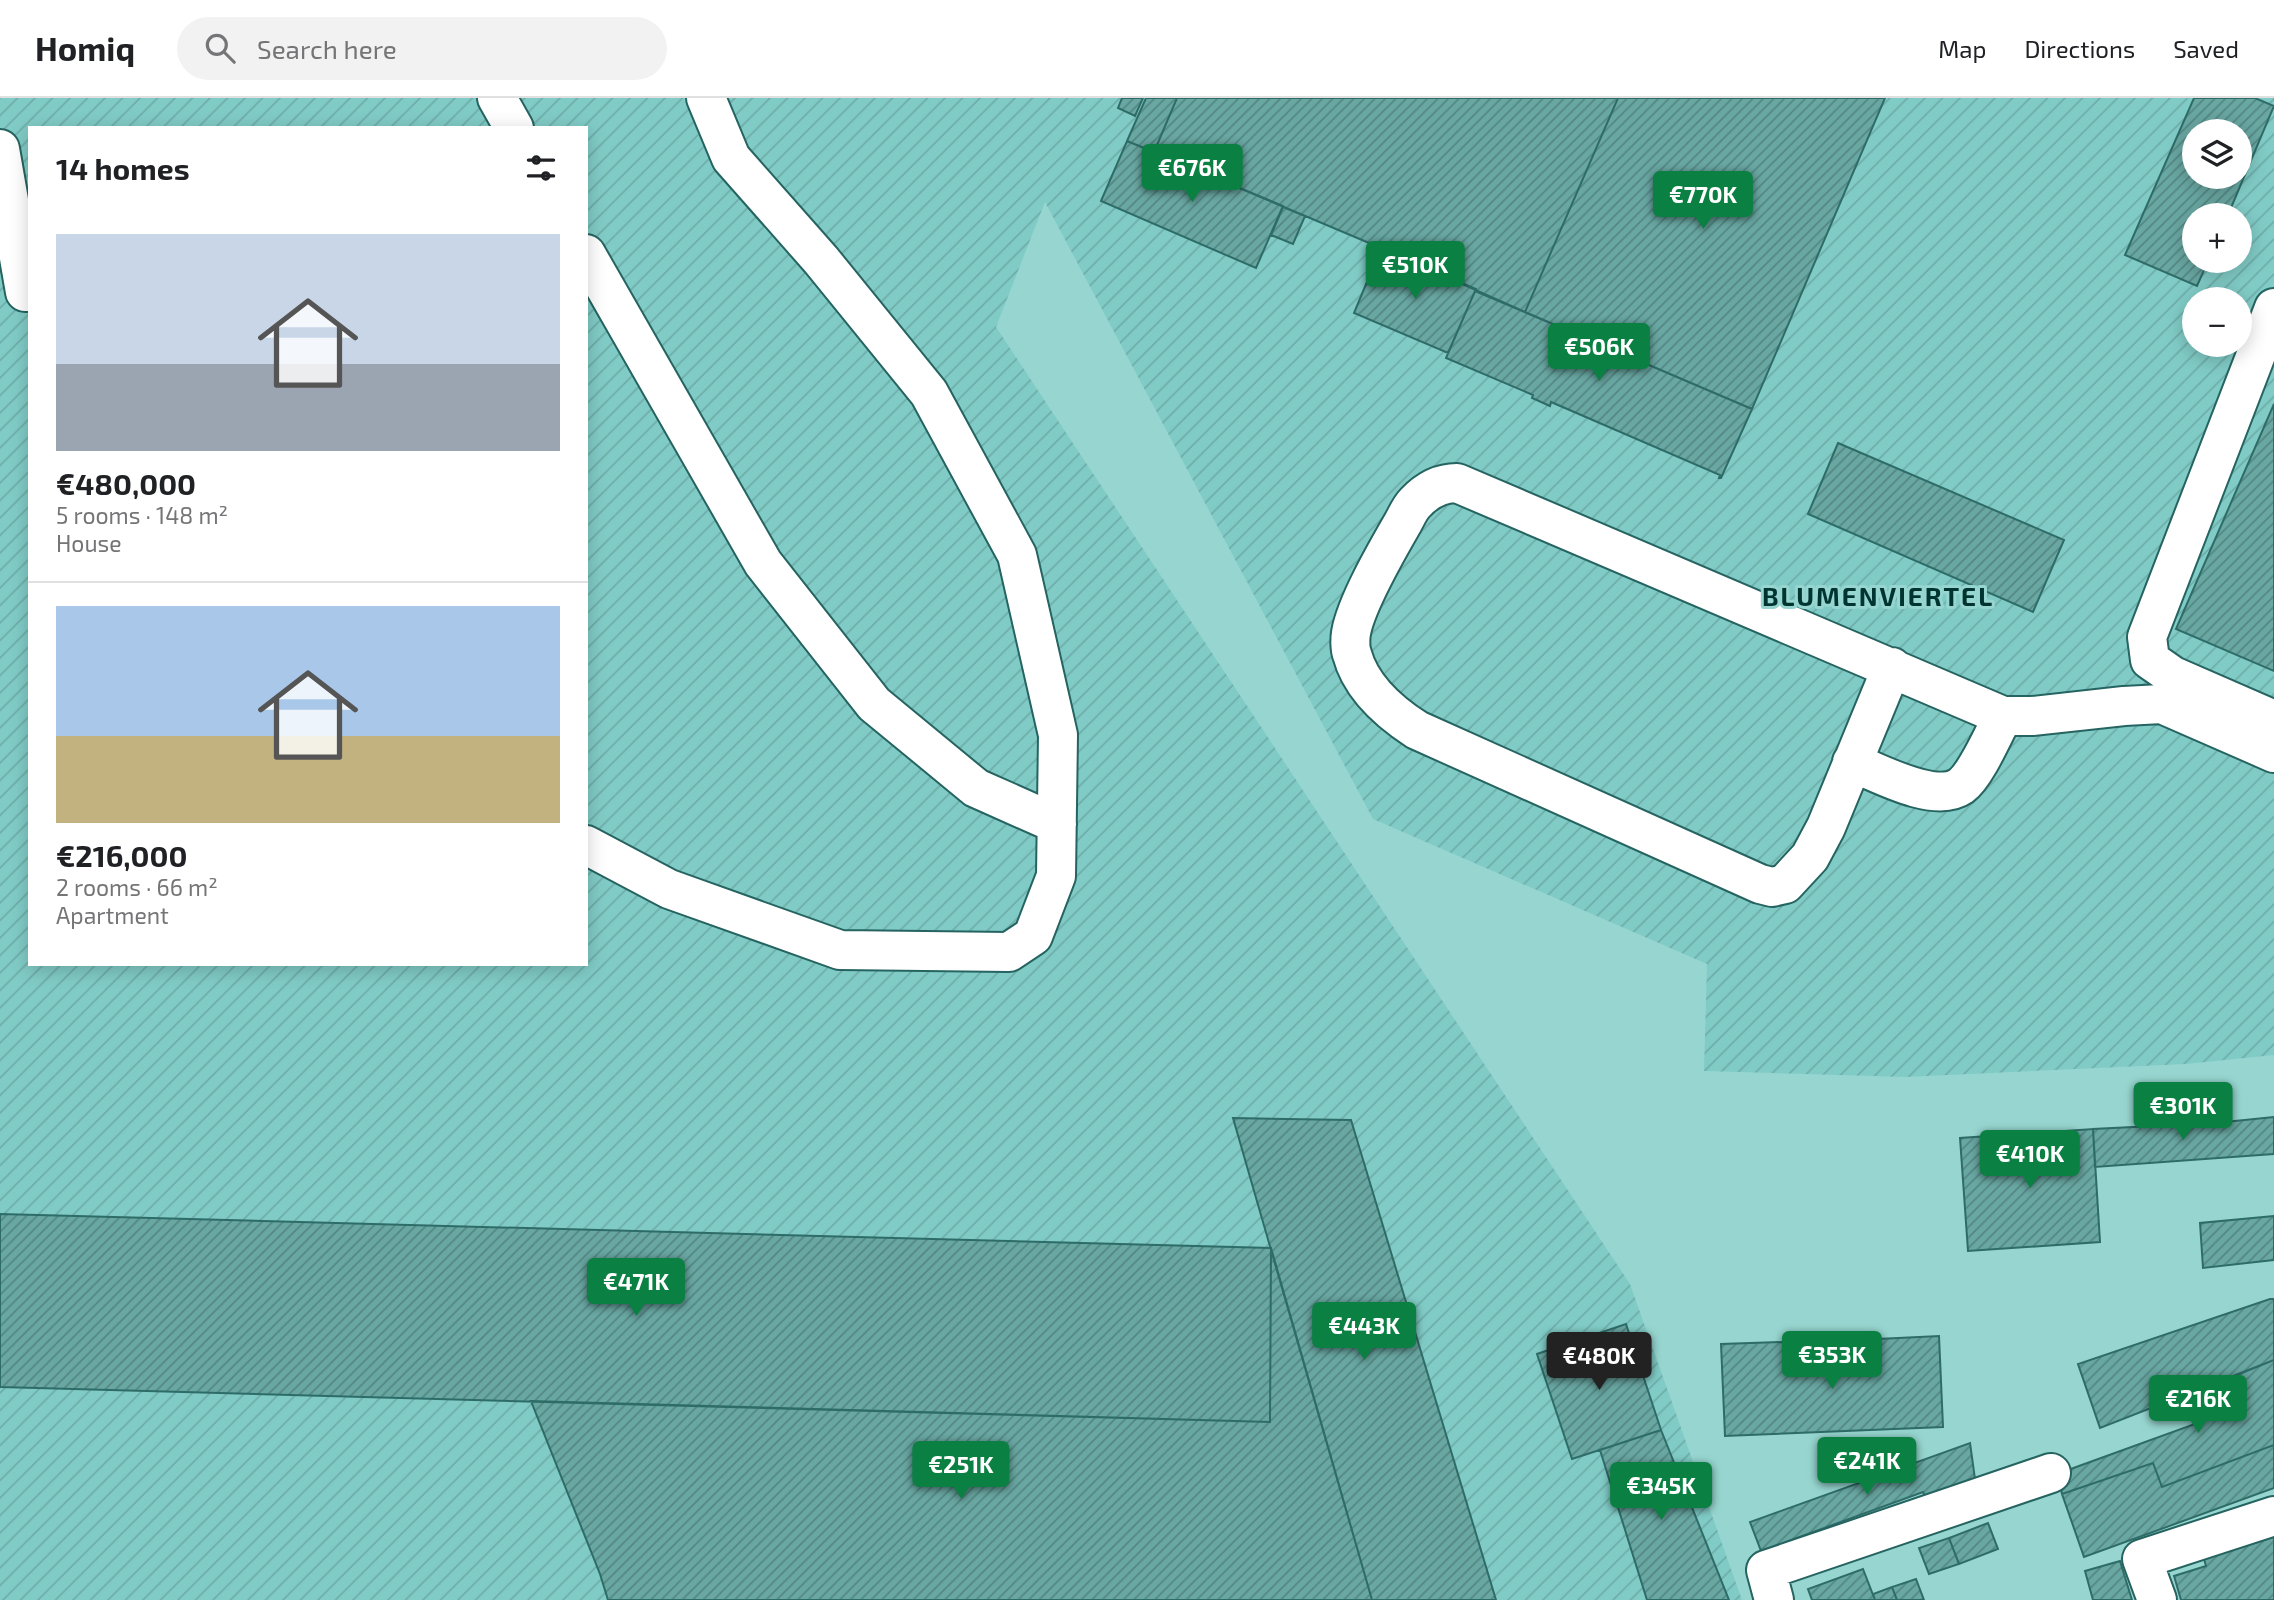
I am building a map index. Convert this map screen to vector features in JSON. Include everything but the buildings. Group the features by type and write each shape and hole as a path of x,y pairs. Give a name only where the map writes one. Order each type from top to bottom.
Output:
{"lane":[{"path":"497,98 513,126"},
{"path":"588,846 669,889 840,950 1009,952 1033,936 1056,876 1058,735 1017,555 929,393 821,260 731,158 706,98"},
{"path":"0,149 9,255 25,292 28,292"},
{"path":"588,257 763,563 874,704 975,788 1057,824"},
{"path":"2274,308 2147,637 2150,660 2173,676 2274,719"},
{"path":"1892,667 1826,827 1810,858 1785,884 1772,887 1760,884 1417,730 1378,700 1351,653 1351,635 1356,614 1414,504 1435,486 1457,483 1892,667 2003,716 2032,716 2162,704 2274,753"},
{"path":"1852,762 1909,786 1935,791 1959,787 1985,752 2003,716"},
{"path":"1774,1600 1766,1570 2051,1473"},
{"path":"2157,1600 2142,1559 2274,1516"}],"shaded area":[{"path":"0,98 2274,98 2274,1055 2186,1064 1905,1077 1704,1071 1707,964 1373,819 1045,202 996,327 1630,1284 1742,1600 0,1600"}],"district":[{"name":"BLUMENVIERTEL","path":"1878,595"}]}
